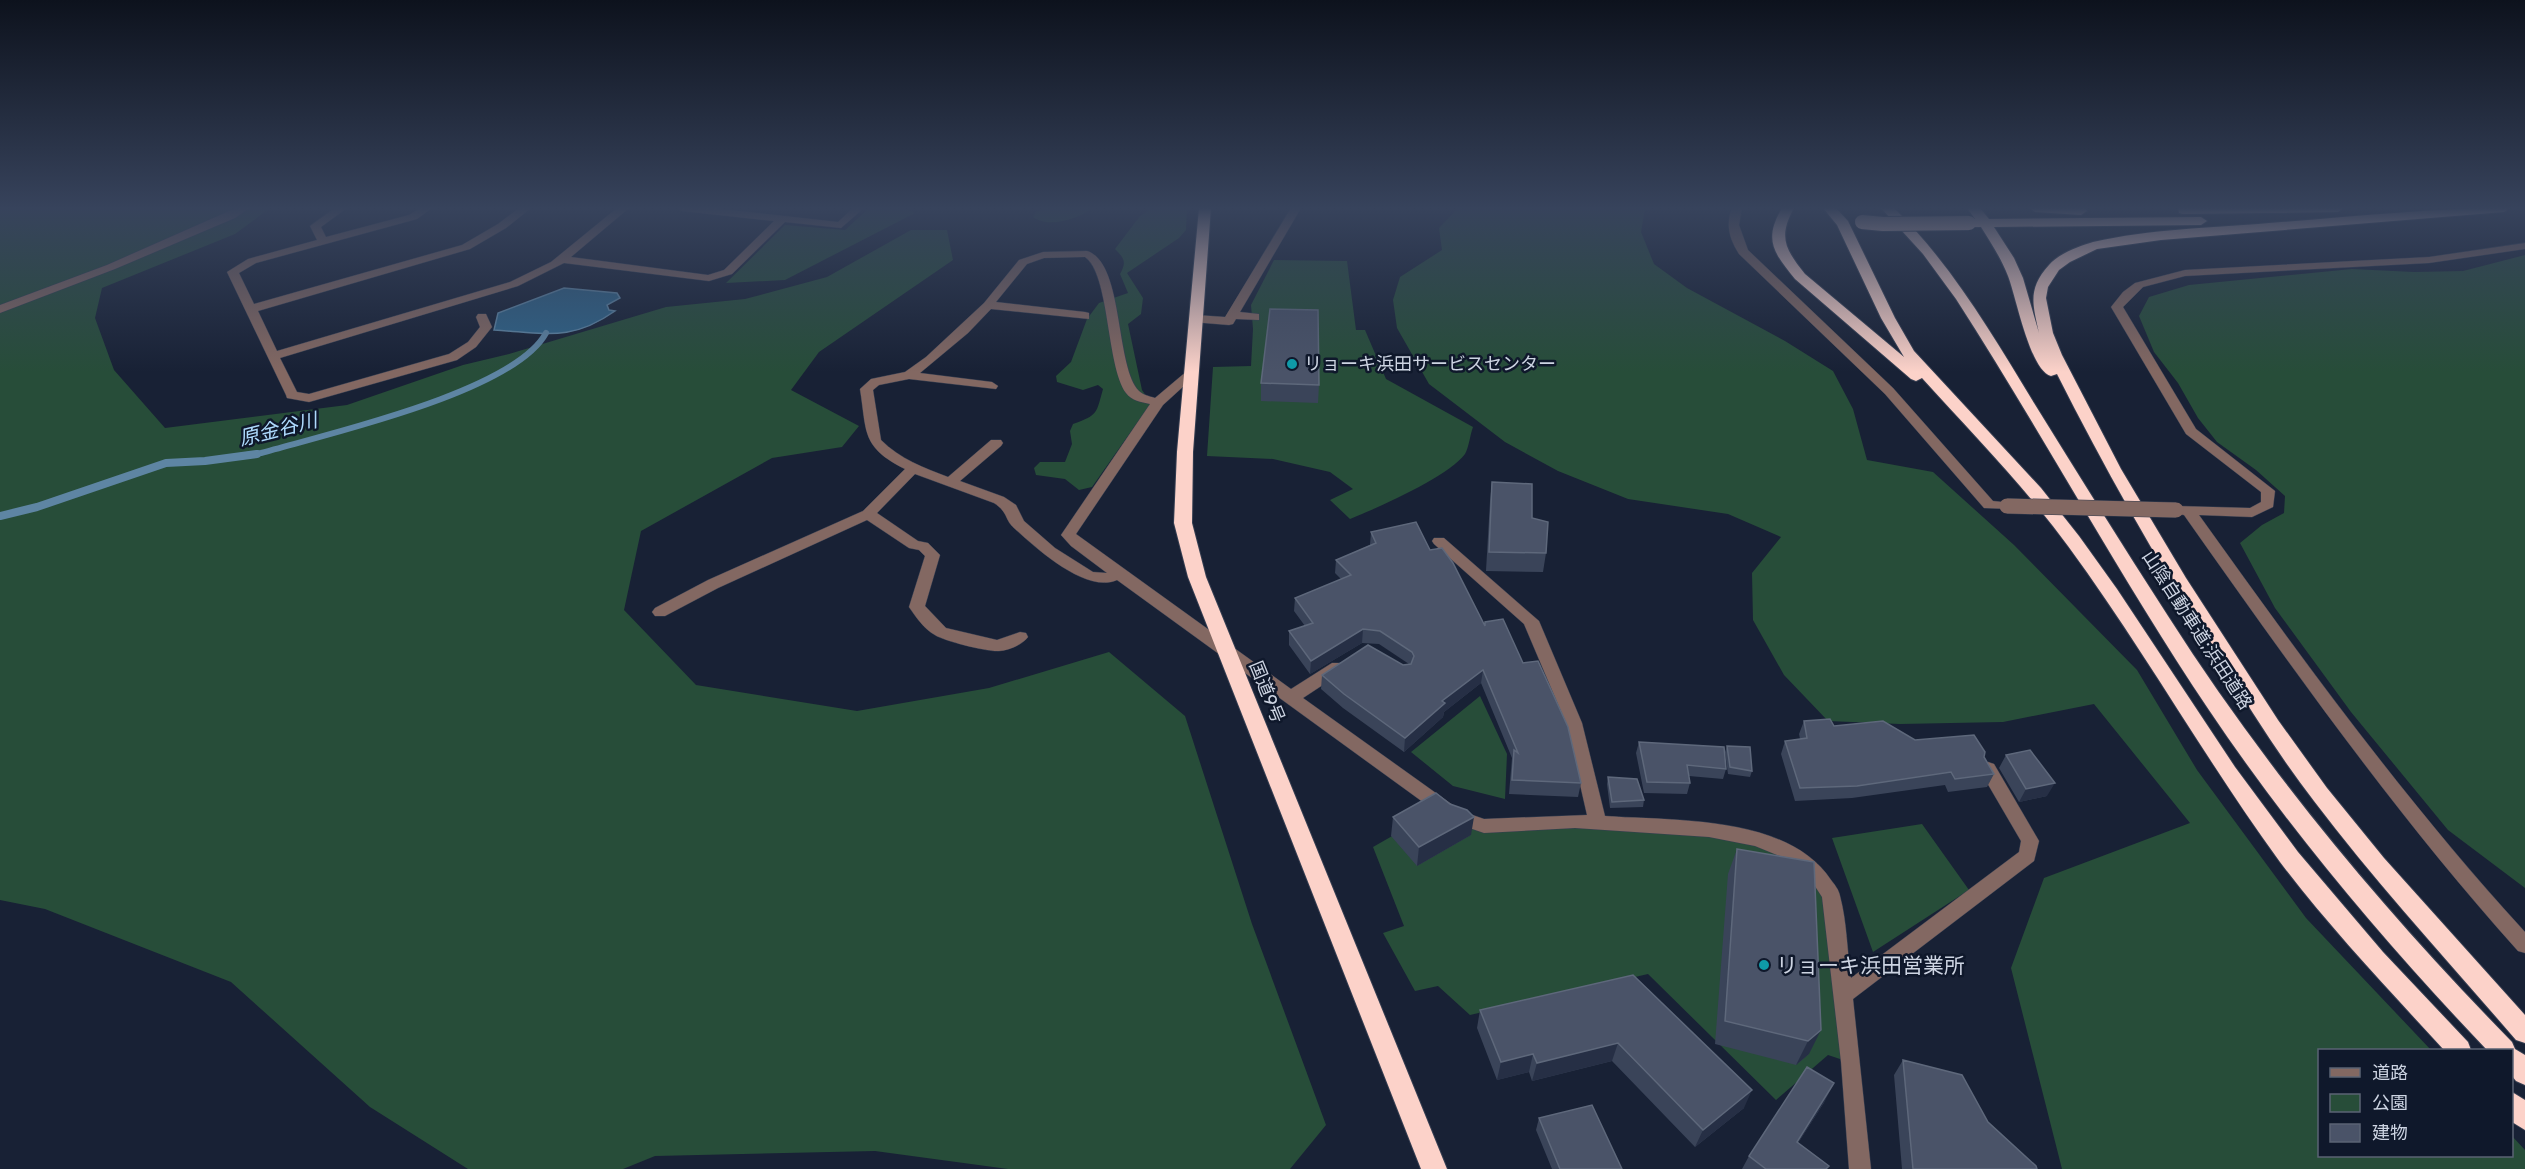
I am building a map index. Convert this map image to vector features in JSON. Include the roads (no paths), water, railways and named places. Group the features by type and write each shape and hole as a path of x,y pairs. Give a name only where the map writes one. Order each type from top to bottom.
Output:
{"highway":[{"name":"国道9号","path":"1201,263 1185,457 1183,523 1197,577 1434,1169"},
{"path":"1789,263 1798,275 1922,380 1995,448"},
{"path":"1861,263 1908,353 2035,492 2092,566 2228,773 2290,858 2375,959 2458,1049"},
{"name":"山陰自動車道;浜田道路","path":"1935,263 1974,316 2181,652 2276,790 2328,857 2393,933 2502,1049"},
{"path":"2009,263 2016,278 2033,338 2043,359 2114,470 2225,656 2320,794 2439,938 2525,1032"},
{"path":"2060,263 2054,267 2041,287 2040,313 2055,355 2114,470"},
{"path":"2513,1061 2525,1073"},
{"path":"2513,1106 2525,1118"}],"street":[{"path":"0,309 121,263"},
{"path":"250,263 233,273 292,395 309,398 453,357 470,348 481,337 486,327 482,317"},
{"path":"251,309 412,263"},
{"path":"274,357 514,284 554,263"},
{"path":"589,263 709,278 728,272 738,263"},
{"path":"909,375 964,330 1023,263"},
{"path":"1095,263 1109,299 1121,362 1131,391 1140,398 1158,402"},
{"path":"1196,319 1229,321 1264,263"},
{"path":"1754,263 1888,391 1989,505 2252,513 2268,504 2268,491 2191,431 2117,307 2125,296 2138,286 2167,277 2208,272 2369,263"},
{"path":"988,305 1085,316"},
{"path":"1233,315 1255,317"},
{"path":"1191,374 1158,402 1068,535 1229,655 1455,816 1484,826 1575,821 1709,830 1758,839 1793,854 1816,872 1831,895 1851,1062 1860,1169"},
{"path":"992,386 909,375 875,382 866,388 875,441 880,448 913,468 985,494 1011,508 1018,524 1050,551 1089,576 1107,579 1118,574"},
{"path":"951,481 996,443"},
{"path":"660,612 714,584 868,514 913,468"},
{"path":"2182,510 2341,725 2484,901 2525,945"},
{"path":"868,514 914,545 923,546 933,555 917,607 941,632 997,646 1020,637"},
{"path":"1439,541 1531,621 1574,723 1598,823"},
{"path":"1290,698 1353,657"},
{"path":"1842,996 2028,856 2030,841 1988,768"}],"water":[{"path":"564,288 617,293 620,298 607,305 609,310 615,311 599,321 571,331 544,333 494,330 498,313"}],"waterway":[{"name":"原金谷川","path":"246,455 261,453 372,422 459,392 497,374 527,354 546,333"},
{"name":"原金谷川","path":"0,516 37,507 166,463 205,461 257,454"}],"place":[{"name":"リョーキ浜田サービスセンター","path":"1292,364"},
{"name":"リョーキ浜田営業所","path":"1764,965"}]}
